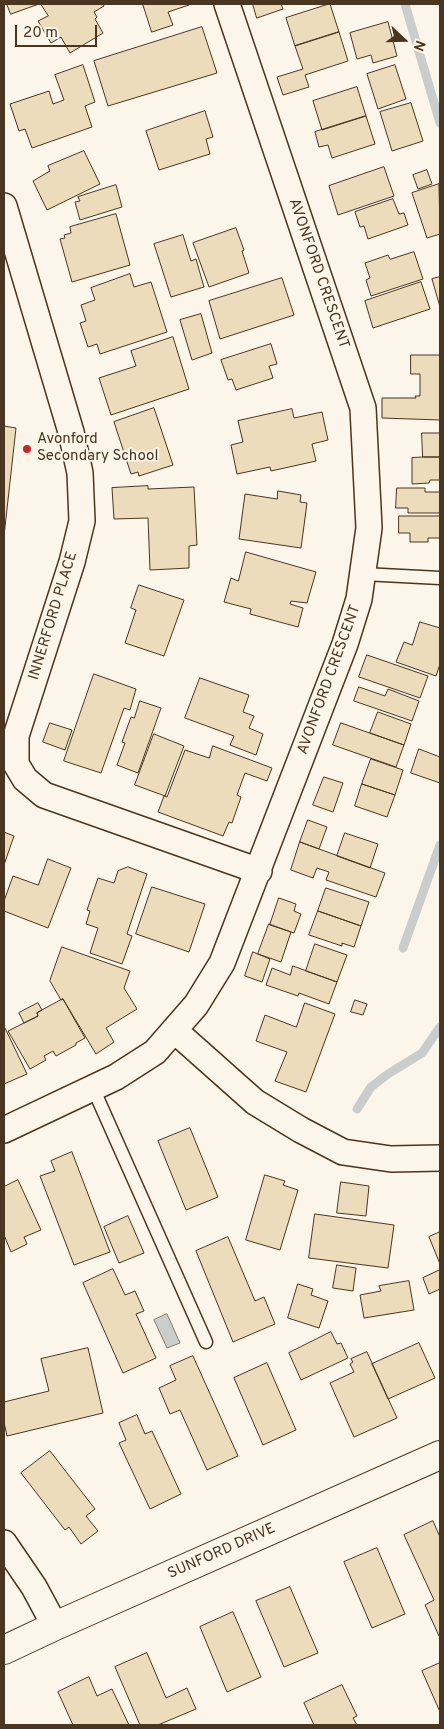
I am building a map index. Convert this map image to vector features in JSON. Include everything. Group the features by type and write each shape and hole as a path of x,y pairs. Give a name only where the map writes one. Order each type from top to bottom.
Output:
{"street":[{"name":"AVONFORD CRESCENT","path":"4,1130 116,1077 155,1052 196,1005 222,963 259,871 345,644 359,599 369,528 363,408 227,4"},
{"name":"INNERFORD PLACE","path":"4,206 71,432 80,473 82,521 72,562 16,736 16,764 25,779 44,795 259,871"},
{"path":"174,1030 255,1102 300,1130 343,1152 391,1159 440,1158"},
{"name":"SUNFORD DRIVE","path":"4,1650 440,1455"},
{"path":"4,1543 34,1587 55,1626"}],"lane":[{"path":"363,574 440,578"},
{"path":"93,1088 206,1342"}],"shaded area":[{"path":"167,1314 180,1343 167,1348 154,1320"}],"building":[{"path":"7,4 39,4 11,14"},
{"path":"41,4 103,4 104,6 94,12 97,17 95,19 103,33 70,53 61,37 51,43 38,21 48,16"},
{"path":"143,4 189,5 168,12 173,25 152,32"},
{"path":"253,4 281,4 283,9 257,18"},
{"path":"330,4 339,32 295,46 286,18"},
{"path":"388,22 397,56 373,63 371,55 357,59 350,33"},
{"path":"202,27 217,73 108,106 94,61"},
{"path":"339,32 348,61 305,75 309,87 283,95 277,77 303,69 295,46"},
{"path":"83,65 95,102 85,106 92,127 32,148 25,129 19,131 10,104 49,91 53,104 64,100 55,75"},
{"path":"395,65 406,99 378,109 367,74"},
{"path":"357,87 366,116 322,130 313,101"},
{"path":"411,103 423,141 392,151 380,112"},
{"path":"205,111 213,137 206,139 210,154 159,170 146,131"},
{"path":"366,116 375,144 332,158 328,145 319,147 315,132"},
{"path":"84,151 100,184 47,210 33,181 50,171 48,166"},
{"path":"384,167 394,196 338,215 329,186"},
{"path":"427,170 432,184 418,189 413,175"},
{"path":"439,184 440,234 427,238 412,193"},
{"path":"116,185 122,207 80,220 75,202 80,201 78,197"},
{"path":"393,199 399,214 404,213 408,225 368,239 364,226 360,227 355,212"},
{"path":"116,214 130,265 72,282 60,239 65,238 64,235 71,233 70,227"},
{"path":"236,228 244,250 242,251 249,273 209,287 193,243"},
{"path":"183,235 191,261 196,259 204,287 171,297 154,244"},
{"path":"414,252 423,279 371,296 366,280 370,278 365,263 388,255 390,259"},
{"path":"130,274 134,287 151,282 167,332 100,354 97,344 88,347 80,323 86,321 81,305 95,300 91,288"},
{"path":"440,277 440,307 432,279"},
{"path":"282,278 294,315 220,339 209,301"},
{"path":"421,282 430,309 373,328 365,301"},
{"path":"201,314 212,353 192,360 180,320"},
{"path":"173,337 189,389 111,415 99,378 136,366 131,351"},
{"path":"271,344 277,364 269,366 273,378 236,390 232,379 228,380 221,360"},
{"path":"411,355 440,355 440,420 382,418 382,398 416,398 415,396 420,396 420,374 411,374"},
{"path":"154,408 173,465 139,476 138,472 131,474 114,422"},
{"path":"292,409 294,418 322,412 328,440 312,444 316,461 271,471 270,467 237,474 231,445 243,442 238,421"},
{"path":"4,426 16,428 4,536"},
{"path":"422,433 440,433 440,457 423,457"},
{"path":"440,457 440,480 412,484 412,458"},
{"path":"148,486 148,489 194,487 197,545 189,546 189,568 150,570 148,518 114,519 112,488"},
{"path":"397,488 425,488 425,492 440,492 440,513 408,513 408,508 396,508"},
{"path":"278,491 301,495 300,502 307,503 301,548 239,539 245,494 277,499"},
{"path":"399,516 440,516 440,538 428,538 428,542 410,542 410,533 399,533"},
{"path":"246,552 316,572 307,603 291,601 290,604 303,608 298,627 250,614 251,609 224,602 231,578 238,581"},
{"path":"139,585 184,600 164,656 125,643 136,610 131,608"},
{"path":"420,622 440,628 440,664 436,676 396,662 404,642 412,645"},
{"path":"367,655 428,676 420,698 359,677"},
{"path":"94,674 136,689 130,710 124,708 101,773 64,761"},
{"path":"200,678 249,695 243,712 254,716 249,728 263,734 256,755 230,745 234,736 185,718"},
{"path":"359,687 385,696 388,689 419,701 412,721 354,701"},
{"path":"140,701 161,708 138,773 117,765 125,743 122,742 131,717 134,718"},
{"path":"378,712 411,724 404,745 370,733"},
{"path":"50,723 72,730 65,750 43,742"},
{"path":"341,723 404,745 396,767 333,745"},
{"path":"154,734 184,746 165,796 135,785"},
{"path":"213,746 272,768 267,781 245,773 237,795 241,797 232,823 229,822 223,836 158,812 164,796 167,797 185,750 209,758"},
{"path":"419,749 440,757 440,783 411,773"},
{"path":"371,759 403,770 395,795 362,784"},
{"path":"324,777 343,783 333,812 313,805"},
{"path":"362,784 395,795 387,817 355,806"},
{"path":"308,820 327,827 319,849 300,842"},
{"path":"4,832 14,836 4,865"},
{"path":"345,833 378,844 370,868 337,856"},
{"path":"300,842 385,873 376,897 326,880 329,872 317,868 313,878 291,870"},
{"path":"48,859 71,868 48,928 4,911 4,901 13,876 38,885"},
{"path":"128,867 147,874 127,934 132,936 122,964 90,953 98,928 86,924 90,911 87,910 98,878 114,883 118,871"},
{"path":"152,887 205,904 189,952 136,934"},
{"path":"326,888 369,902 361,926 318,911"},
{"path":"279,898 296,904 294,911 301,914 294,933 270,925"},
{"path":"318,911 361,926 354,947 342,943 342,946 309,935"},
{"path":"269,924 291,932 281,962 258,954"},
{"path":"315,944 347,955 337,982 306,971"},
{"path":"62,947 130,971 124,988 137,1009 106,1028 114,1042 96,1054 50,981"},
{"path":"253,952 270,959 262,982 245,976"},
{"path":"293,966 337,982 329,1004 299,993 298,996 266,985 272,968 290,975"},
{"path":"63,999 85,1038 56,1056 53,1051 44,1056 46,1060 30,1069 8,1031 38,1016 37,1013"},
{"path":"355,1000 367,1004 363,1015 351,1012"},
{"path":"38,1003 42,1010 37,1013 38,1016 24,1023 19,1013"},
{"path":"305,1003 335,1014 306,1092 275,1081 287,1052 256,1041 265,1015 296,1027"},
{"path":"4,1028 27,1074 4,1084"},
{"path":"190,1128 218,1197 186,1210 158,1141"},
{"path":"72,1152 110,1252 74,1265 40,1176 55,1171 51,1161"},
{"path":"265,1175 285,1181 283,1185 298,1190 280,1250 246,1240"},
{"path":"18,1180 41,1230 24,1237 27,1244 11,1252 4,1235 4,1187"},
{"path":"341,1182 369,1186 366,1216 337,1213"},
{"path":"315,1214 394,1225 388,1268 309,1258"},
{"path":"128,1216 144,1253 119,1263 104,1227"},
{"path":"440,1232 440,1264 429,1237"},
{"path":"228,1237 255,1301 264,1297 275,1324 233,1342 196,1251"},
{"path":"337,1265 356,1268 353,1291 333,1288"},
{"path":"113,1269 125,1295 135,1291 144,1311 136,1314 156,1358 123,1373 83,1283"},
{"path":"440,1270 440,1289 429,1294 423,1278"},
{"path":"409,1281 414,1310 364,1318 360,1295 381,1291 379,1286"},
{"path":"298,1284 313,1289 311,1295 328,1301 319,1328 288,1318"},
{"path":"331,1332 337,1344 341,1343 348,1358 301,1380 289,1353"},
{"path":"419,1343 435,1378 388,1399 372,1364"},
{"path":"88,1348 103,1413 7,1436 4,1422 4,1402 49,1391 41,1359"},
{"path":"367,1352 397,1418 354,1437 330,1383 354,1372 350,1364 353,1362 351,1359"},
{"path":"193,1356 238,1456 207,1470 180,1410 170,1414 159,1388 176,1380 170,1366"},
{"path":"267,1363 296,1430 263,1445 234,1378"},
{"path":"137,1415 145,1434 152,1431 181,1494 150,1509 119,1443 126,1440 119,1423"},
{"path":"50,1451 95,1509 86,1516 98,1531 81,1544 69,1527 65,1530 21,1473"},
{"path":"433,1521 440,1537 439,1636 425,1605 434,1600 404,1535"},
{"path":"377,1548 405,1614 372,1628 344,1562"},
{"path":"290,1587 318,1653 284,1667 256,1601"},
{"path":"233,1612 261,1677 227,1692 200,1627"},
{"path":"147,1653 166,1698 187,1688 196,1709 158,1725 140,1725 115,1667"},
{"path":"440,1663 440,1712 422,1671"},
{"path":"89,1677 97,1696 112,1689 129,1725 73,1725 58,1692"},
{"path":"342,1685 357,1716 353,1718 357,1725 314,1725 304,1703"}],"waterway":[{"path":"405,4 440,123"},
{"path":"403,948 440,845"},
{"path":"357,1109 371,1087 422,1053 440,1027"}],"place":[{"name":"Avonford Secondary School","path":"27,449"}]}
